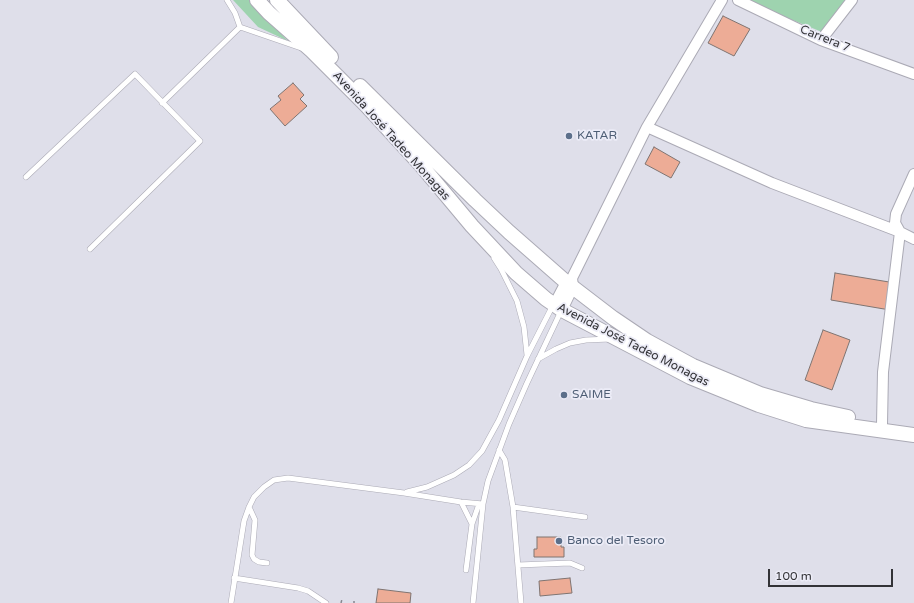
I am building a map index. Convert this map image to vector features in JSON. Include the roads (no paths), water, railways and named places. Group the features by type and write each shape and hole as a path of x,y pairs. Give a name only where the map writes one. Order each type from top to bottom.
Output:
{"main road":[{"name":"Avenida José Tadeo Monagas","path":"257,0 312,51 366,105 421,165 472,226 516,273 558,307 690,377 773,409 806,420 914,435"},
{"name":"Avenida José Tadeo Monagas","path":"277,0 369,95 475,200 613,318 647,341 693,366 760,394 811,409 882,424 914,427"}],"street":[{"path":"558,307 647,127 722,0"},
{"name":"Carrera 7","path":"738,0 821,40 914,74"},
{"path":"821,40 852,0"},
{"path":"647,127 772,183 900,232 914,239"},
{"path":"882,424 883,372 900,232 895,223 896,214 914,174"}],"lane":[{"path":"227,0 235,13 240,27"},
{"path":"240,27 312,51"},
{"path":"162,103 240,27"},
{"path":"26,177 135,74 200,141 90,249"},
{"path":"472,226 501,269 517,301 524,327 527,356"},
{"path":"404,493 454,476 469,466 482,451 499,420 527,356 558,307"},
{"path":"466,570 472,524 481,504 509,424 558,307"},
{"path":"537,360 570,343 586,340 617,339"},
{"path":"499,420 509,424"},
{"path":"499,450 505,460 513,507 521,603"},
{"path":"231,603 234,578 248,507 254,497 274,480 288,478 481,504"},
{"path":"461,502 472,524"},
{"path":"473,603 481,504"},
{"path":"248,507 255,520 252,555 258,562 267,563"},
{"path":"513,507 585,518"},
{"path":"518,565 570,563 582,568"},
{"path":"234,578 298,588 308,591 326,603"}],"place":[{"name":"KATAR","path":"569,136"},
{"name":"SAIME","path":"564,395"},
{"name":"Banco del Tesoro","path":"559,541"}]}
